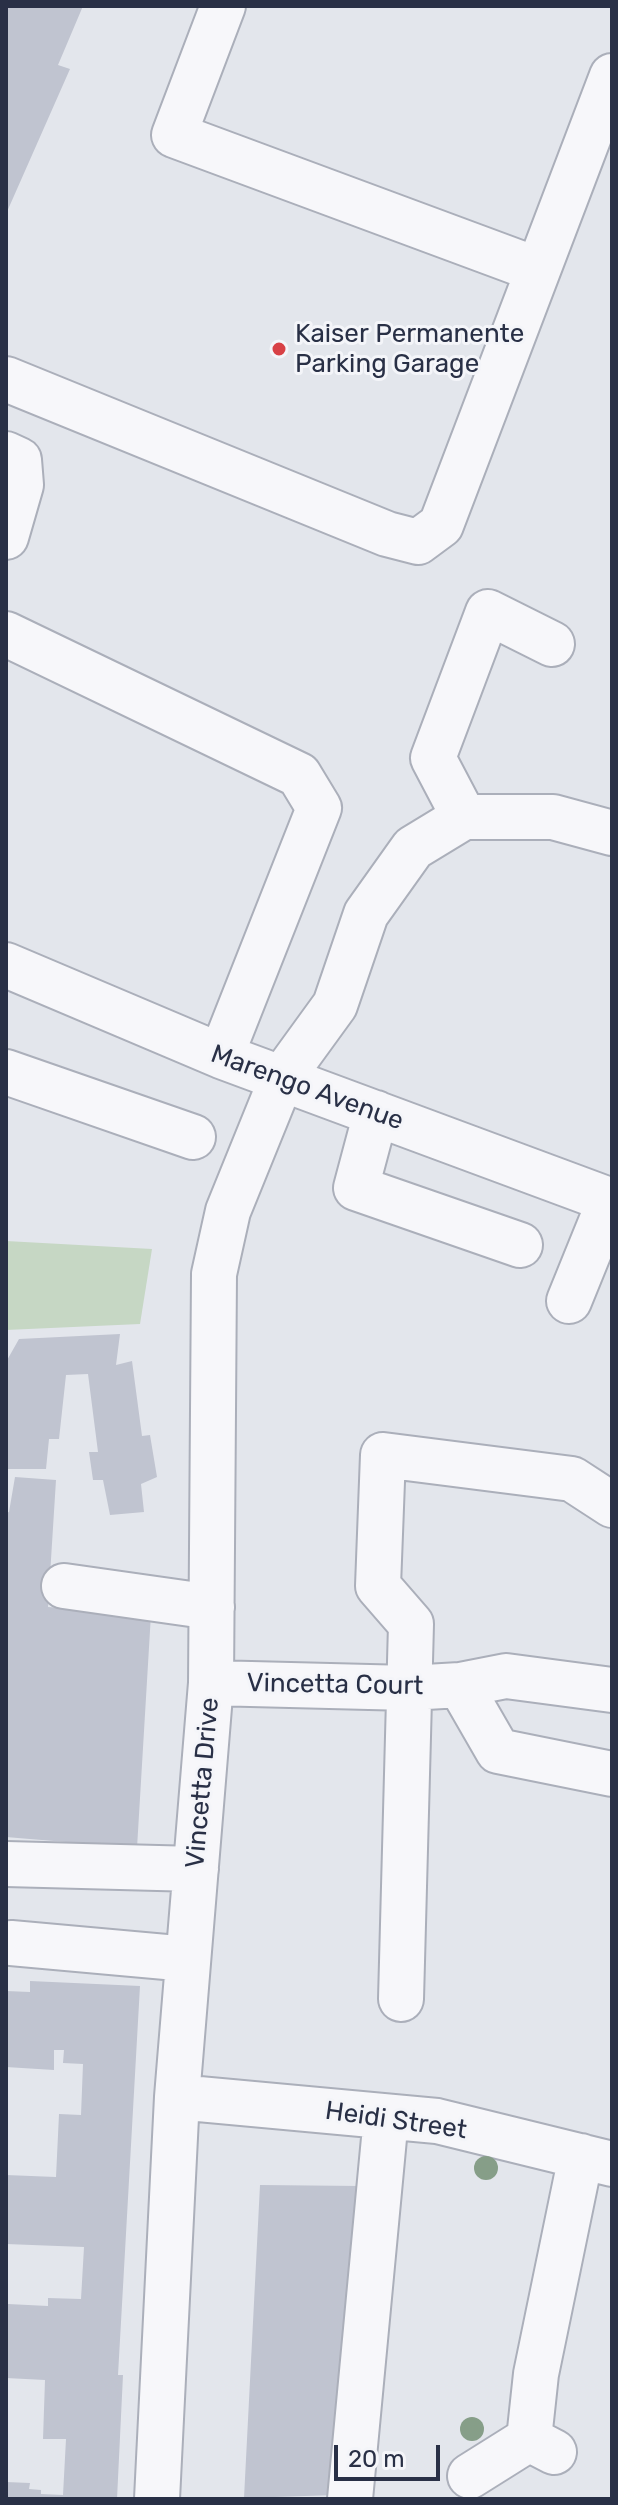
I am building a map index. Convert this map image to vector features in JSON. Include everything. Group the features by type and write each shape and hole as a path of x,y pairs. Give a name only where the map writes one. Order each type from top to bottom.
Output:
{"street":[{"path":"223,6 174,135 538,270"},
{"path":"6,379 387,534 418,542 441,525 612,76"},
{"path":"6,454 19,460 21,485 6,537"},
{"path":"552,644 488,612 433,758 464,817 553,817 612,833"},
{"path":"6,634 299,775 319,808 221,1056"},
{"name":"Vincetta Drive","path":"157,2499 177,2097 211,1683 214,1274 228,1211 282,1078 335,1005 366,914 413,848 464,817"},
{"name":"Marengo Avenue","path":"6,965 221,1056 611,1200"},
{"path":"6,1072 193,1137"},
{"path":"376,1113 356,1188 520,1245"},
{"path":"569,1301 611,1200"},
{"path":"401,1999 411,1624 378,1586 383,1455 572,1479 612,1505"},
{"path":"64,1586 212,1607"},
{"name":"Vincetta Court","path":"211,1683 409,1688 460,1685 506,1676 612,1690"},
{"path":"460,1685 498,1751 612,1774"},
{"path":"6,1864 196,1869"},
{"path":"11,1943 188,1959"},
{"name":"Heidi Street","path":"177,2097 437,2121 596,2160"},
{"path":"350,2499 386,2117"},
{"path":"470,2476 542,2446 536,2374 596,2160"}],"green space":[{"path":"6,1241 152,1249 140,1324 6,1330"}],"building":[{"path":"6,6 83,6 58,65 70,69 6,214"},
{"path":"120,1334 116,1365 132,1361 142,1436 150,1435 157,1477 141,1484 144,1512 110,1515 103,1480 93,1480 89,1452 98,1452 88,1374 66,1375 59,1439 49,1439 46,1469 6,1469 6,1362 19,1339"},
{"path":"15,1477 56,1480 48,1607 151,1614 137,1848 6,1837 6,1513 9,1512"},
{"path":"30,1981 140,1986 118,2375 123,2375 117,2499 6,2499 6,2482 30,2483 29,2489 41,2490 41,2494 63,2495 66,2439 43,2439 45,2380 6,2378 6,2310 8,2304 48,2306 48,2298 81,2299 84,2247 6,2244 6,2175 56,2177 59,2114 81,2115 83,2064 63,2063 64,2050 54,2050 54,2070 6,2067 6,1991 30,1992"},
{"path":"260,2185 361,2186 336,2495 244,2498"}],"place":[{"name":"Kaiser Permanente Parking Garage","path":"279,349"}]}
